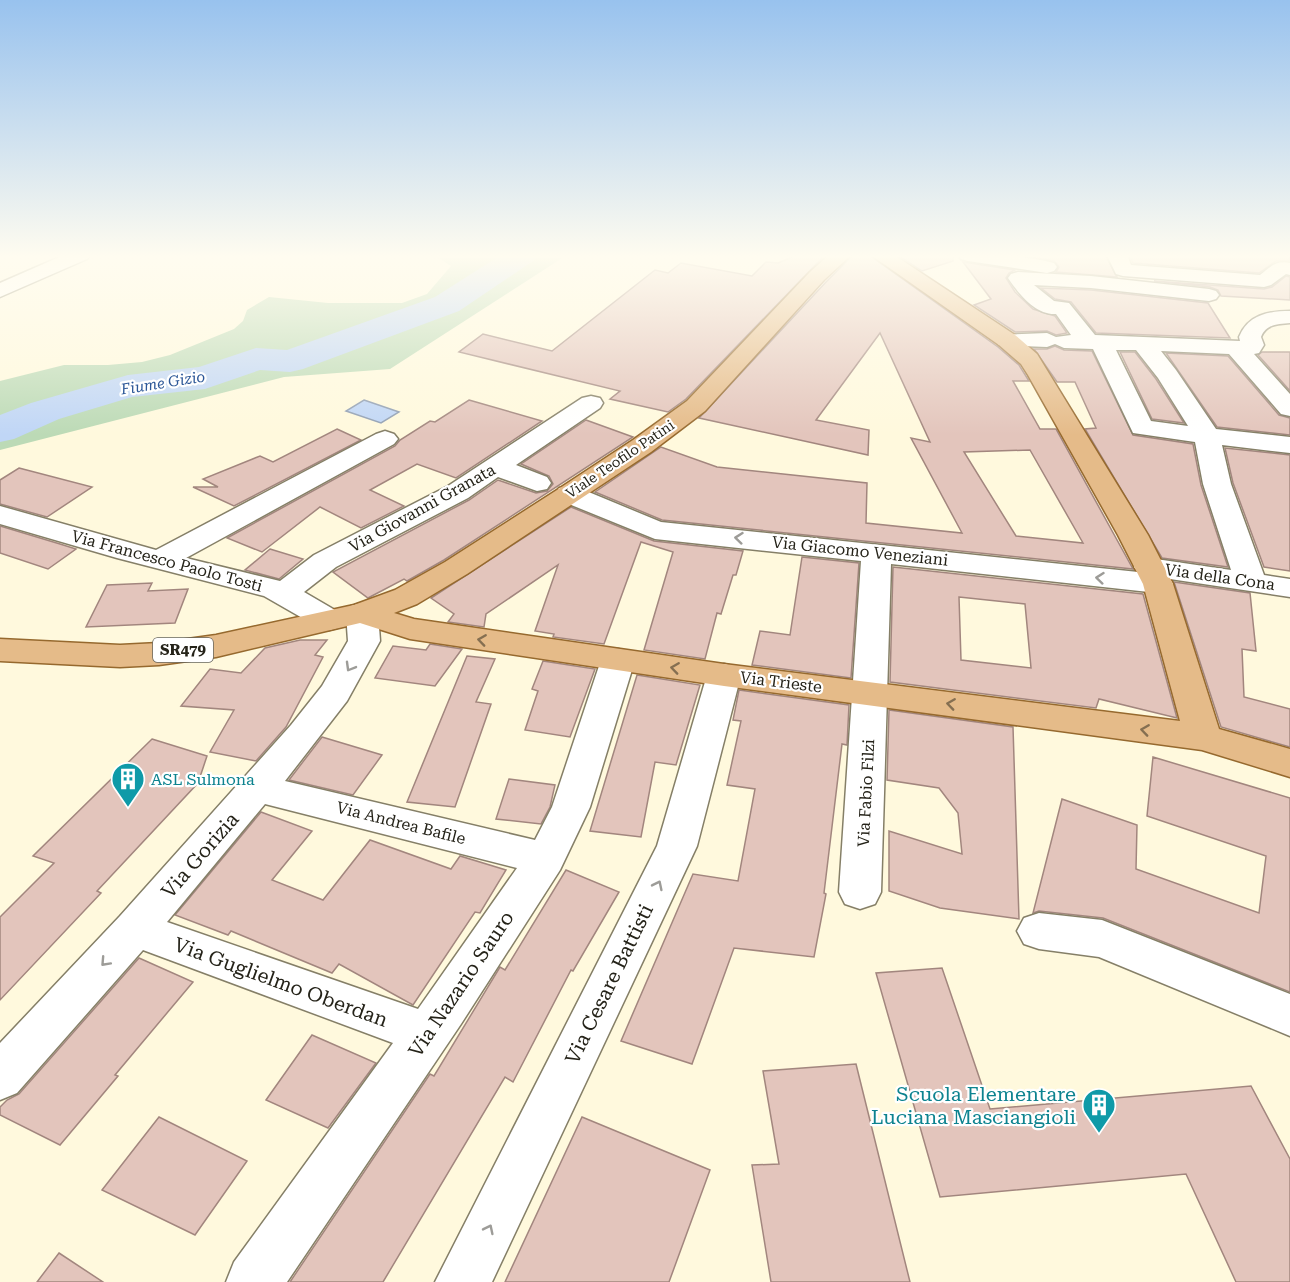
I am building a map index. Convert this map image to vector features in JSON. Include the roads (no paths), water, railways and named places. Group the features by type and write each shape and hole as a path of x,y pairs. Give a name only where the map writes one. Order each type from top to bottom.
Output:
{"main road":[{"name":"Viale Teofilo Patini","path":"345,616 387,605 423,587 642,446 696,406 781,315"},
{"path":"970,315 1007,340 1029,359 1133,535 1153,575 1203,737"},
{"name":"SR479","path":"0,650 120,656 159,654 216,646 345,616"},
{"name":"Via Trieste","path":"345,616 410,629 724,675 1203,737 1290,763"}],"street":[{"path":"1069,315 1094,343 1142,428 1290,445"},
{"path":"1007,340 1251,348 1253,345 1250,337 1256,325 1261,321 1288,315"},
{"path":"1143,345 1168,375 1207,435 1217,484 1251,581"},
{"path":"1240,348 1290,409"},
{"name":"Via Giovanni Granata","path":"284,593 325,561 448,497 591,403"},
{"path":"162,560 195,540 385,439"},
{"path":"496,467 537,483"},
{"name":"Via Giacomo Veneziani","path":"569,494 655,530 876,552 1153,575"},
{"name":"Via Francesco Paolo Tosti","path":"0,515 284,593 345,616"},
{"name":"Via Fabio Filzi","path":"861,892 876,552"},
{"name":"Via della Cona","path":"1153,575 1251,581 1290,588"},
{"name":"Via Gorizia","path":"0,1077 135,929 304,734 335,693 364,641 345,616"},
{"name":"Via Nazario Sauro","path":"254,1282 428,1034 546,859 572,807 618,660"},
{"name":"Via Cesare Battisti","path":"463,1282 677,846 724,675"},
{"name":"Via Andrea Bafile","path":"257,788 546,859"},
{"name":"Via Guglielmo Oberdan","path":"135,929 428,1034"},
{"path":"1039,931 1102,939 1290,1015"}],"water":[{"path":"364,400 399,412 381,423 346,411"}],"waterway":[{"name":"Fiume Gizio","path":"0,430 45,411 128,386 205,378 256,359 290,361 417,315"}],"place":[{"name":"ASL Sulmona","path":"128,808"},
{"name":"Scuola Elementare Luciana Masciangioli","path":"1099,1134"}]}
